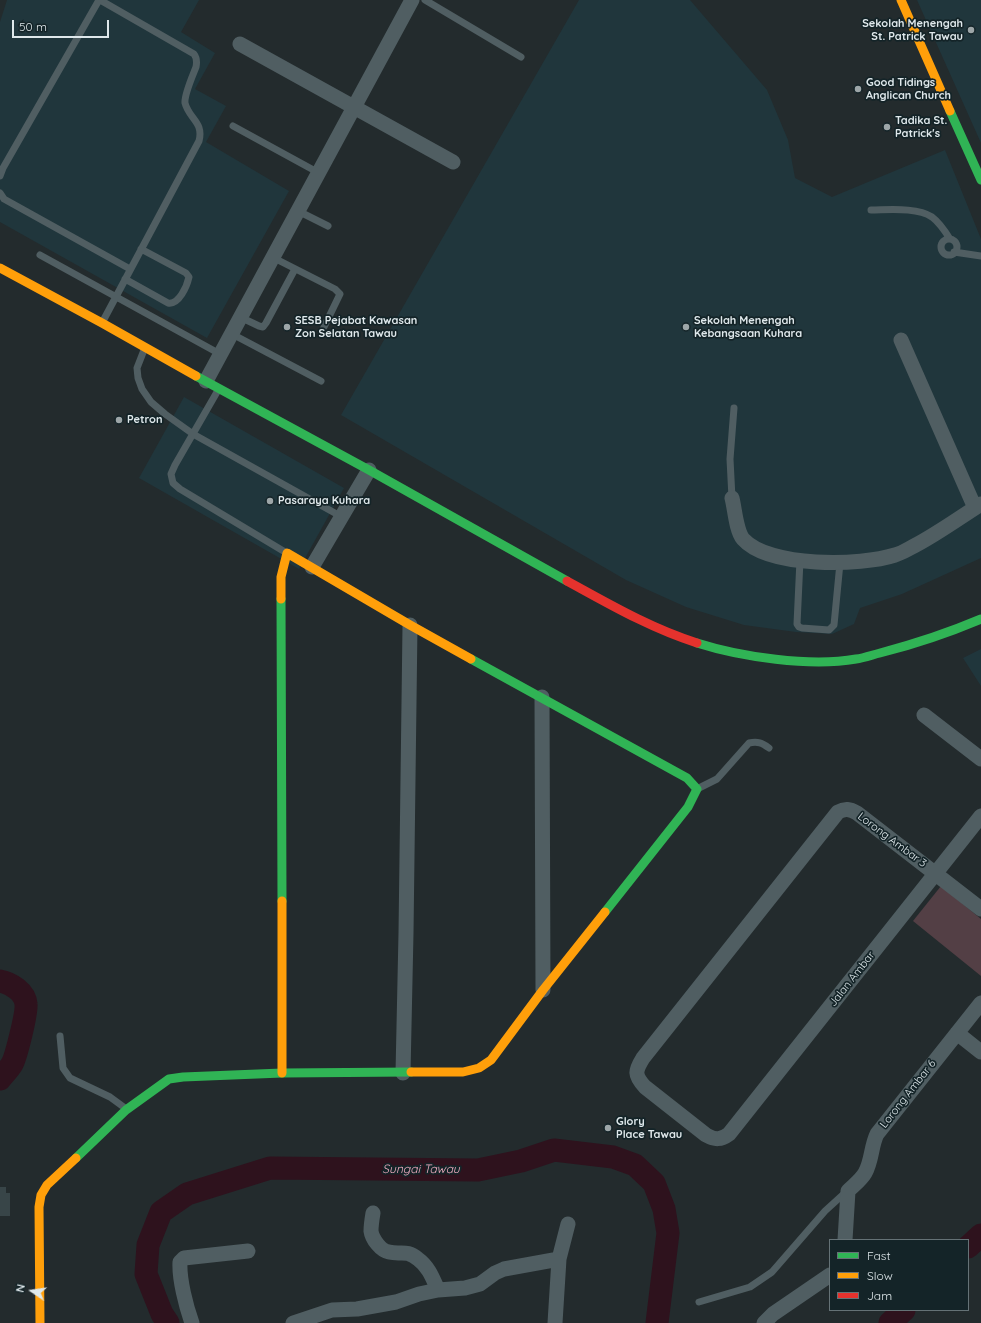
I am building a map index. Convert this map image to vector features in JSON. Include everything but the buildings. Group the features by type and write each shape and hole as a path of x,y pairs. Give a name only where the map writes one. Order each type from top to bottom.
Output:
{"street":[{"path":"212,385 220,354 355,108 412,0"},
{"path":"901,0 981,180"},
{"path":"240,44 453,162"},
{"path":"0,268 369,470 628,615 660,630 688,640 756,656 791,660 835,661 858,659 904,647 933,638 981,619"},
{"path":"732,498 739,531 746,541 761,551 796,560 840,563 874,561 896,555 927,539 978,506 901,340"},
{"path":"312,567 369,470"},
{"path":"40,1323 41,1195 47,1185 126,1110 169,1079 183,1077 282,1072 463,1072 478,1068 491,1060 543,990 688,807 697,789 687,778 410,624 287,553 281,577 282,1072"},
{"path":"403,1073 410,624"},
{"path":"542,697 543,990"},
{"path":"924,714 981,759"},
{"name":"Lorong Ambar 3","path":"719,1139 706,1135 645,1087 636,1074 638,1066 838,812 846,809 857,813 981,909"},
{"name":"Jalan Ambar","path":"719,1139 725,1138 730,1134 981,816"},
{"name":"Lorong Ambar 6","path":"848,1191 865,1174 877,1134 981,1002"},
{"path":"957,1033 981,1052"},
{"path":"845,1239 848,1191"},
{"path":"373,1213 371,1231 374,1239 388,1252 406,1252 418,1259 427,1268 438,1290"},
{"path":"555,1323 559,1259 568,1224"},
{"path":"192,1323 185,1298 180,1262 184,1258 248,1251"},
{"path":"293,1323 332,1310 357,1309 396,1302 419,1294 438,1290 465,1288 480,1284 504,1269 559,1259"},
{"path":"764,1323 773,1314 829,1276"}],"lane":[{"path":"0,176 3,168 99,0 194,54 197,59 196,66 185,100 187,107 199,126 199,141 102,323"},
{"path":"430,1 521,57"},
{"path":"232,126 319,173"},
{"path":"0,193 4,199 130,269"},
{"path":"871,210 905,210 922,213 932,217 942,227 950,239 955,242 956,247 954,252"},
{"path":"298,211 328,226"},
{"path":"950,239 944,240 941,244 941,250 944,254 950,255 954,252 981,256"},
{"path":"125,279 172,304 177,302 188,283 189,277 186,273 141,249"},
{"path":"40,255 220,354"},
{"path":"272,257 335,289 340,294 338,301 324,327"},
{"path":"240,317 259,326 263,326 295,269"},
{"path":"232,334 321,381"},
{"path":"145,347 137,368 138,378 142,389 151,402 193,434 342,517"},
{"path":"212,385 193,434 171,474 173,483 180,489 287,553"},
{"path":"732,498 730,459 734,408"},
{"path":"800,560 797,624 802,628 830,630 834,625 840,563"},
{"path":"697,789 717,779 749,743 762,743 769,748"},
{"path":"60,1036 63,1068 70,1078 110,1097 126,1110"},
{"path":"699,1302 750,1287 772,1272 825,1210 848,1191"}],"shaded area":[{"path":"7,0 199,0 181,32 215,53 195,89 226,106 206,142 289,191 207,338 0,222 0,22"},
{"name":"Sekolah Menengah Kebangsaan Kuhara","path":"579,0 690,0 767,90 788,140 795,178 832,197 945,150 981,239 981,558 902,594 860,608 854,624 832,634 796,632 744,625 686,607 626,580 341,415"},
{"path":"917,0 981,0 981,143"},
{"path":"184,397 344,488 299,569 139,478"},
{"path":"981,649 981,686 963,658"},
{"path":"941,886 981,919 981,976 913,921"}],"waterway":[{"name":"Sungai Tawau","path":"0,981 17,989 23,996 26,1004 23,1025 14,1060 0,1079"},
{"name":"Sungai Tawau","path":"168,1323 162,1314 146,1274 148,1245 161,1212 187,1194 270,1168 478,1170 521,1161 554,1150 613,1157 635,1165 654,1183 664,1209 668,1233 657,1323"},
{"name":"Sungai Tawau","path":"969,1246 981,1235"},
{"name":"Sungai Tawau","path":"890,1323 903,1311"}],"traffic: fast":[{"path":"950,111 981,180"},
{"path":"196,376 369,470 567,581"},
{"path":"281,599 282,901"},
{"path":"697,643 734,653 776,659 818,662 838,661 862,658 906,646 944,634 981,619"},
{"path":"471,659 687,778 697,789 688,807 605,912"},
{"path":"76,1158 126,1110 169,1079 183,1077 282,1073 411,1072"}],"traffic: slow":[{"path":"901,0 950,111"},
{"path":"0,268 196,376"},
{"path":"281,599 281,577 287,553 471,659"},
{"path":"282,901 282,1073"},
{"path":"411,1072 463,1072 479,1068 491,1060 543,990 605,912"},
{"path":"40,1323 39,1207 41,1195 47,1185 76,1158"}],"traffic: jam":[{"path":"567,581 646,623 697,643"}],"place":[{"name":"Sekolah Menengah St. Patrick Tawau","path":"971,30"},
{"name":"Good Tidings Anglican Church","path":"858,89"},
{"name":"Tadika St. Patrick's","path":"887,127"},
{"name":"SESB Pejabat Kawasan Zon Selatan Tawau","path":"287,327"},
{"name":"Sekolah Menengah Kebangsaan Kuhara","path":"686,327"},
{"name":"Petron","path":"119,420"},
{"name":"Pasaraya Kuhara","path":"270,501"},
{"name":"Glory Place Tawau","path":"608,1128"}]}
